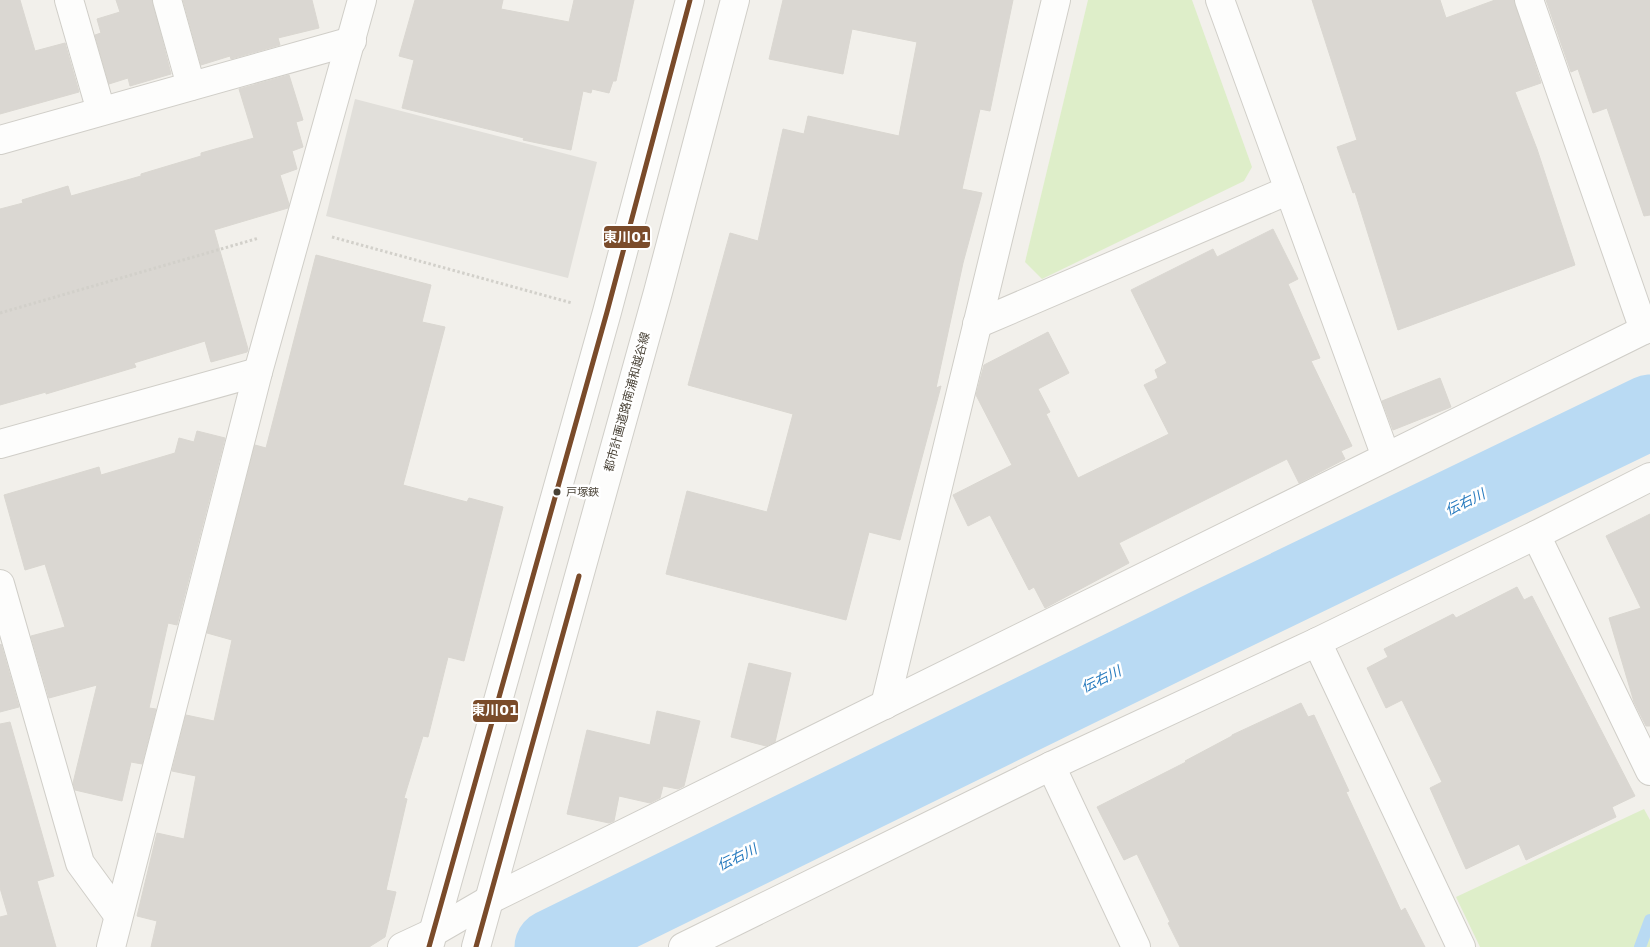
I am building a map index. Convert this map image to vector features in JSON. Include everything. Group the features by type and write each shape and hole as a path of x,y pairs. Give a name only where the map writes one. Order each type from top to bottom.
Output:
{"street":[{"path":"69,0 101,110"},
{"path":"167,0 191,86"},
{"path":"111,947 258,372 362,0"},
{"path":"430,940 607,312 690,0"},
{"name":"都市計画道路南浦和越谷線","path":"477,942 658,292 735,0"},
{"path":"885,705 1056,0"},
{"path":"1220,0 1386,457"},
{"path":"402,947 430,940 489,900 1647,328 1529,0"},
{"path":"0,140 101,110 352,41"},
{"path":"977,324 1289,190"},
{"path":"0,444 258,372"},
{"path":"682,947 1051,766 1317,642 1650,477"},
{"path":"1536,535 1650,771"},
{"path":"0,584 80,863 118,915"},
{"path":"1317,642 1461,947"},
{"path":"1051,766 1136,947"}],"green space":[{"path":"1088,0 1192,0 1252,167 1244,181 1042,279 1025,262"},
{"path":"1644,809 1650,820 1650,947 1480,947 1456,897"}],"shaded area":[{"path":"355,99 597,162 568,278 326,216"}],"building":[{"path":"0,0 20,0 35,51 65,43 79,92 0,114"},
{"path":"116,0 152,0 171,74 130,86 128,78 109,84 95,35 101,33 97,19 120,12"},
{"path":"183,0 312,0 319,28 278,38 280,45 231,59 230,56 201,65"},
{"path":"415,0 503,0 501,9 569,22 574,0 634,0 616,81 613,81 609,93 592,89 591,93 583,91 571,150 523,140 524,138 402,108 414,60 399,56"},
{"path":"783,0 1013,0 990,111 980,109 962,189 982,193 963,263 936,388 941,386 900,540 869,532 846,620 666,574 687,491 767,512 793,414 688,385 730,233 758,241 783,129 804,134 808,116 899,136 917,42 852,29 843,74 769,59"},
{"path":"1312,0 1440,0 1446,18 1495,0 1514,0 1541,83 1515,92 1537,149 1575,265 1398,330 1355,192 1353,193 1337,147 1357,140"},
{"path":"1546,0 1650,0 1650,215 1644,216 1607,108 1593,113 1578,69 1571,72"},
{"path":"289,75 303,120 296,122 303,147 292,151 297,169 280,175 289,204 288,208 214,230 248,349 247,352 211,362 205,341 134,363 136,367 46,394 46,392 0,405 0,209 23,203 22,200 68,186 71,196 141,176 141,174 201,156 201,153 254,138 239,89"},
{"path":"1273,229 1298,279 1288,284 1320,358 1311,361 1352,446 1341,451 1345,459 1299,483 1287,459 1119,543 1129,563 1045,608 1034,587 1029,590 990,515 968,526 953,495 1012,465 976,395 984,365 1048,332 1069,373 1038,389 1050,412 1046,414 1078,478 1169,434 1144,385 1158,378 1155,370 1167,363 1131,290 1213,249 1217,257"},
{"path":"316,255 431,285 422,322 445,327 403,485 467,502 469,498 503,507 464,661 448,657 428,737 423,736 404,798 407,799 386,890 396,892 385,937 369,947 151,947 157,921 137,916 157,833 184,839 196,776 172,771 186,715 214,721 232,640 207,633 255,445 266,448"},
{"path":"1440,378 1451,407 1393,430 1382,401"},
{"path":"197,431 225,438 177,625 168,623 149,708 156,709 142,764 131,762 122,801 75,790 73,783 97,685 49,698 31,636 65,627 45,564 25,570 4,495 99,467 101,475 175,453 179,438 194,442"},
{"path":"1650,514 1650,726 1646,726 1634,702 1609,618 1641,608 1606,536"},
{"path":"1517,587 1524,600 1532,596 1635,796 1612,807 1616,817 1526,860 1519,844 1466,869 1430,788 1442,782 1402,700 1386,708 1367,668 1388,657 1384,649 1453,614 1456,618"},
{"path":"0,645 19,707 0,712"},
{"path":"749,663 791,673 775,742 766,746 731,737"},
{"path":"1301,703 1308,717 1314,715 1349,791 1346,792 1401,911 1405,908 1425,947 1180,947 1137,854 1124,860 1097,807 1186,762 1232,735"},
{"path":"657,711 700,721 684,786 678,789 663,786 660,798 650,803 619,796 614,821 609,823 567,814 587,730 650,745"},
{"path":"10,722 54,876 37,881 56,947 0,947 0,917 8,915 0,888 0,724"}],"waterway":[{"name":"伝右川","path":"552,947 1211,624 1650,412"},
{"path":"1640,947 1650,920"}],"transit line":[{"name":"東川01","path":"429,947 607,312 690,0"},
{"name":"東川01","path":"476,947 579,576"}],"place":[{"name":"戸塚鋏","path":"557,492"}]}
